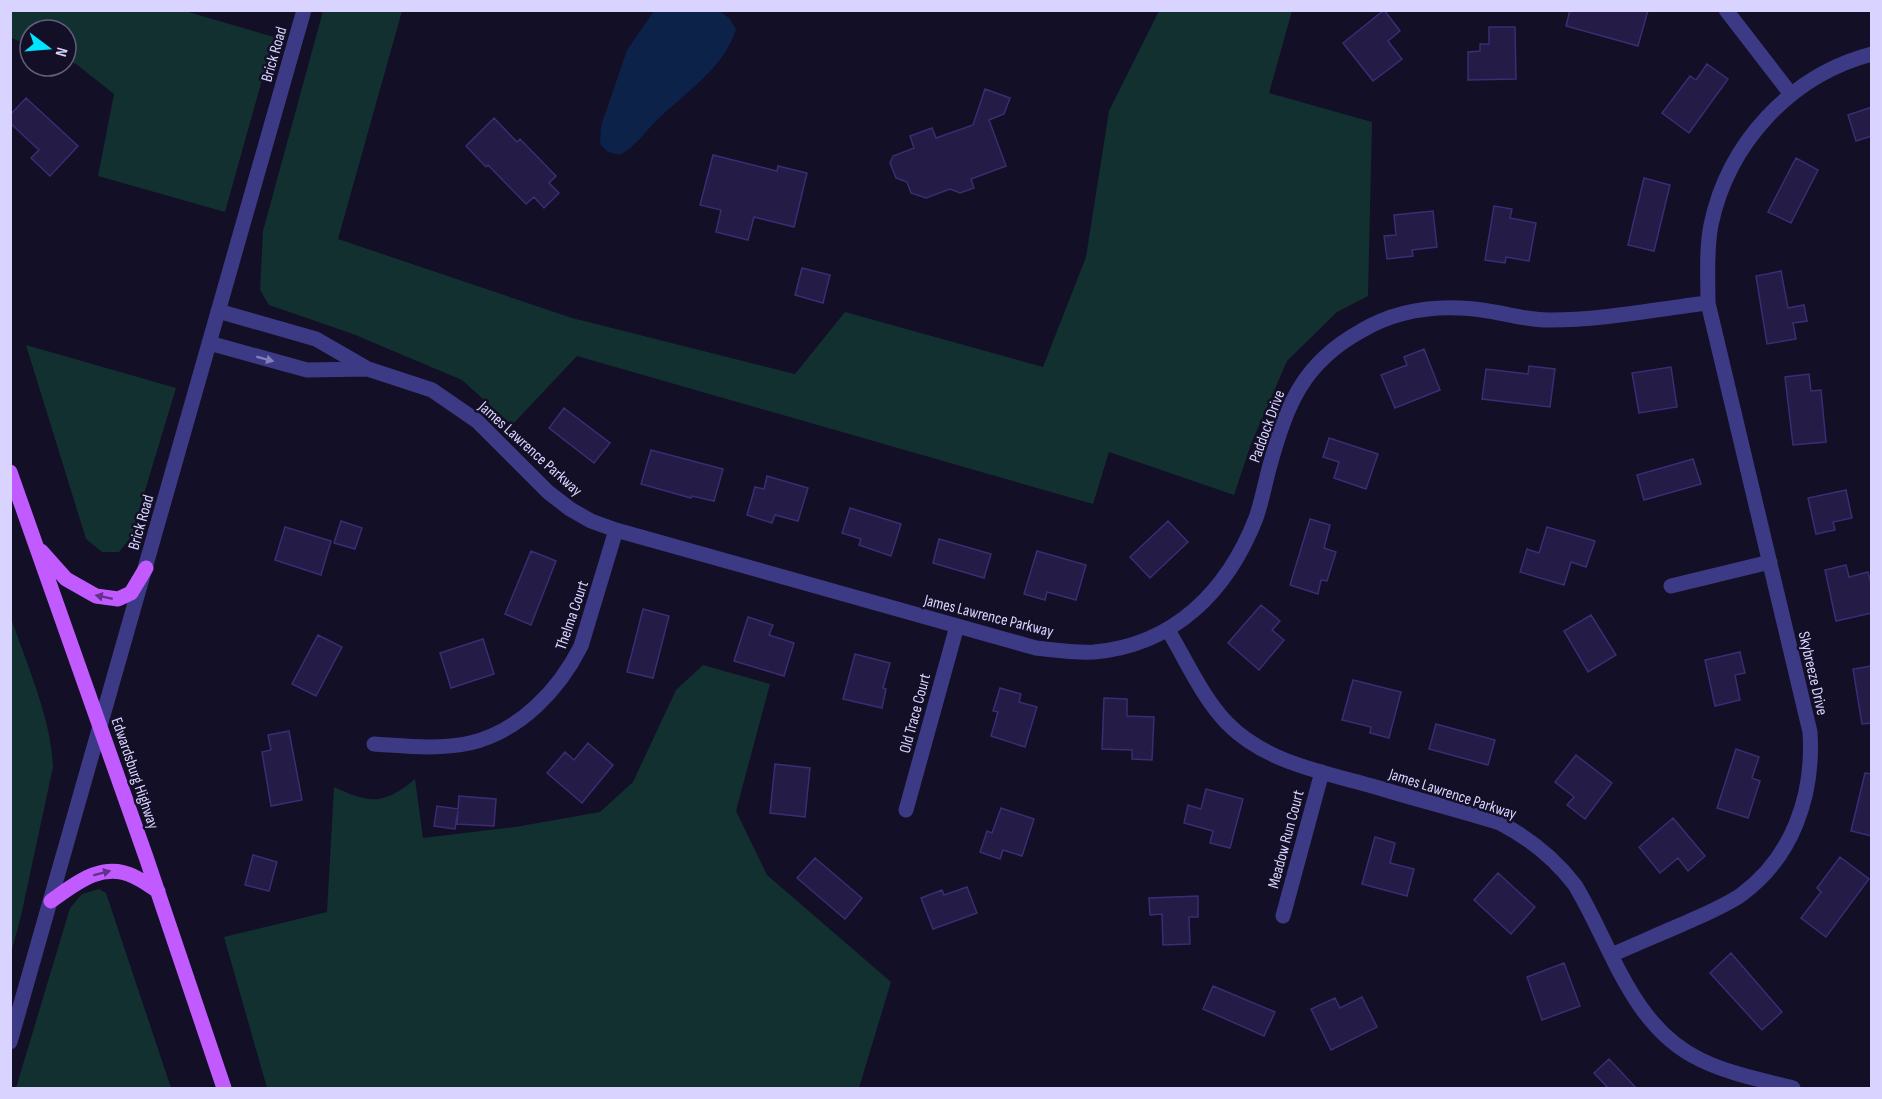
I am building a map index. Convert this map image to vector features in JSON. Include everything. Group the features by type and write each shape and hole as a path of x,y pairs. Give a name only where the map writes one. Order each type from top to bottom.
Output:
{"main road":[{"name":"Edwardsburg Highway","path":"10,472 158,891 224,1089"},
{"path":"36,547 66,579 96,596 118,599 131,593 146,568"},
{"path":"51,901 79,882 104,871 119,871 133,876 158,891"}],"street":[{"name":"Brick Road","path":"10,1042 304,10"},
{"path":"1726,10 1790,93"},
{"name":"Skybreeze Drive","path":"1611,955 1719,908 1741,894 1760,878 1779,856 1794,831 1804,804 1810,776 1810,732 1708,303 1707,260 1719,196 1732,167 1752,136 1790,93 1845,62 1872,54"},
{"name":"Paddock Drive","path":"1168,630 1189,616 1209,597 1244,547 1293,397 1306,378 1332,350 1362,329 1412,312 1437,307 1461,307 1543,320 1570,320 1708,303"},
{"name":"James Lawrence Parkway","path":"218,311 316,339 368,369 432,390 477,421 548,492 570,510 616,530 1036,648 1066,652 1095,652 1122,646 1168,630 1212,704 1244,738 1268,753 1322,772 1489,820 1519,833 1543,850 1569,878 1585,901 1639,1007 1654,1025 1675,1044 1699,1059 1726,1071 1793,1089"},
{"name":"James Lawrence Parkway","path":"209,344 308,370 368,369"},
{"name":"Thelma Court","path":"374,744 426,748 470,743 511,726 535,708 555,688 572,664 581,646 616,530"},
{"path":"1671,586 1770,562"},
{"name":"Old Trace Court","path":"906,810 957,626"},
{"name":"Meadow Run Court","path":"1283,916 1322,772"}],"green space":[{"path":"10,11 185,11 274,37 225,212 98,176 114,94 78,66 78,18 18,18 18,41 11,38"},
{"path":"323,11 402,11 338,239 572,318 795,374 845,312 1043,367 1086,257 1109,111 1159,11 1292,11 1269,93 1372,122 1368,296 1337,312 1287,361 1251,444 1234,495 1109,452 1093,504 577,356 512,425 462,380 353,334 269,305 260,290 263,231"},
{"path":"26,345 176,388 131,537 119,552 102,552 86,539"},
{"path":"11,618 43,711 53,767 11,953"},
{"path":"703,665 770,684 736,811 767,875 891,982 859,1088 267,1088 224,937 327,912 334,787 367,799 376,799 394,794 415,779 423,838 515,827 600,812 633,782 676,690"},
{"path":"99,889 106,893 171,1088 16,1088 70,908 82,894"}],"water":[{"path":"654,11 719,11 729,18 736,29 722,57 701,80 630,148 620,155 608,152 600,144 601,126 627,50"}],"building":[{"path":"1384,10 1400,31 1388,41 1402,59 1373,81 1343,43"},
{"path":"1570,10 1648,10 1638,46 1566,26"},
{"path":"1489,27 1515,27 1516,79 1468,80 1468,52 1480,51 1480,44 1489,44"},
{"path":"1707,64 1728,79 1689,133 1662,113 1690,76 1696,80"},
{"path":"985,89 1010,98 1004,114 989,120 1006,166 971,179 974,188 960,193 950,189 926,198 911,193 907,182 896,178 890,163 893,156 914,148 910,136 932,128 936,138 973,125"},
{"path":"26,98 78,146 50,176 31,158 39,150 10,123 10,115"},
{"path":"1872,107 1872,136 1856,141 1848,115"},
{"path":"494,118 517,142 520,139 556,176 549,183 559,193 544,208 534,197 526,204 466,146"},
{"path":"713,155 777,171 778,166 807,173 794,227 754,217 748,240 716,232 721,210 700,205"},
{"path":"1796,158 1818,170 1791,223 1768,212"},
{"path":"1644,178 1670,185 1654,251 1628,245"},
{"path":"1494,206 1512,209 1510,218 1536,223 1529,261 1506,257 1505,263 1485,260"},
{"path":"1433,211 1437,247 1412,250 1413,256 1387,259 1384,236 1396,235 1394,215"},
{"path":"802,268 830,275 823,303 795,295"},
{"path":"1781,271 1788,308 1804,305 1807,321 1793,323 1796,339 1767,344 1756,276"},
{"path":"1424,349 1440,390 1395,408 1381,375 1407,365 1404,357"},
{"path":"1529,366 1555,369 1550,407 1482,399 1486,369 1528,374"},
{"path":"1671,367 1677,407 1639,413 1632,373"},
{"path":"1809,374 1811,391 1821,390 1826,442 1793,445 1785,377"},
{"path":"564,408 610,443 594,463 549,428"},
{"path":"1329,438 1378,454 1366,489 1334,478 1339,462 1323,457"},
{"path":"651,450 723,469 714,501 692,496 691,498 641,484"},
{"path":"1693,459 1701,484 1644,500 1637,475"},
{"path":"767,476 808,488 798,521 775,515 772,523 747,515 755,487 764,489"},
{"path":"1846,490 1852,518 1833,522 1835,530 1816,534 1808,498"},
{"path":"850,508 901,524 891,556 859,545 861,539 842,533"},
{"path":"1310,519 1330,525 1324,548 1336,552 1327,581 1321,580 1318,594 1290,585"},
{"path":"341,521 362,528 355,549 334,543"},
{"path":"1168,521 1188,542 1150,578 1130,557"},
{"path":"285,527 331,541 321,575 275,560"},
{"path":"1547,527 1595,541 1586,567 1571,562 1564,585 1520,572 1527,549 1539,553"},
{"path":"939,539 991,554 984,578 933,563"},
{"path":"531,551 556,561 531,625 505,614"},
{"path":"1037,551 1086,565 1076,600 1047,592 1045,600 1024,594"},
{"path":"1846,565 1849,577 1868,572 1872,587 1872,613 1836,621 1825,570"},
{"path":"1261,605 1280,621 1272,630 1284,640 1259,670 1228,643"},
{"path":"643,609 669,616 653,678 627,672"},
{"path":"1591,615 1616,655 1588,672 1564,631"},
{"path":"748,617 773,625 769,635 794,643 784,676 734,661"},
{"path":"318,635 342,647 316,696 292,684"},
{"path":"483,639 494,674 451,688 440,653"},
{"path":"1740,652 1745,673 1735,675 1740,700 1715,706 1705,660"},
{"path":"855,654 890,663 883,688 886,689 882,708 843,699"},
{"path":"1872,666 1872,723 1862,724 1853,669"},
{"path":"1353,680 1401,692 1389,738 1370,733 1371,727 1342,720"},
{"path":"1000,688 1021,694 1019,702 1037,707 1025,747 991,736 998,712 993,711"},
{"path":"1104,698 1127,699 1127,716 1154,717 1152,760 1132,759 1132,750 1102,749"},
{"path":"1436,724 1495,740 1488,765 1429,749"},
{"path":"289,731 302,800 271,806 262,752 271,750 268,735"},
{"path":"588,743 613,765 582,803 547,773 565,752 574,760"},
{"path":"1736,749 1759,757 1752,778 1760,781 1748,818 1717,808"},
{"path":"1576,755 1612,783 1585,819 1567,805 1574,797 1555,782"},
{"path":"775,764 810,768 805,817 770,813"},
{"path":"1865,773 1872,774 1872,836 1851,831"},
{"path":"1206,789 1243,799 1230,848 1210,843 1213,831 1184,823 1188,805 1201,809"},
{"path":"459,796 496,799 494,826 457,824 458,811 455,829 434,826 437,806 458,809"},
{"path":"1001,808 1034,819 1022,856 1003,850 1000,859 980,852 987,831 992,833"},
{"path":"1673,818 1705,856 1688,871 1678,858 1660,873 1639,847"},
{"path":"1375,837 1395,843 1390,863 1414,869 1407,896 1362,884"},
{"path":"253,855 277,862 269,891 245,885"},
{"path":"1840,857 1869,879 1826,937 1801,918 1821,892 1817,888"},
{"path":"815,858 862,898 845,919 797,878"},
{"path":"1498,873 1535,907 1511,934 1474,900"},
{"path":"967,887 977,913 933,929 921,898 942,890 944,895"},
{"path":"1198,896 1198,917 1189,917 1190,944 1163,945 1162,914 1150,915 1149,898"},
{"path":"1731,953 1782,1012 1762,1030 1710,973"},
{"path":"1564,963 1580,1006 1542,1020 1527,977"},
{"path":"1213,986 1275,1012 1264,1036 1203,1009"},
{"path":"1362,997 1377,1027 1331,1050 1311,1009 1335,998 1340,1008"},
{"path":"1609,1059 1637,1089 1609,1089 1594,1073"}]}
